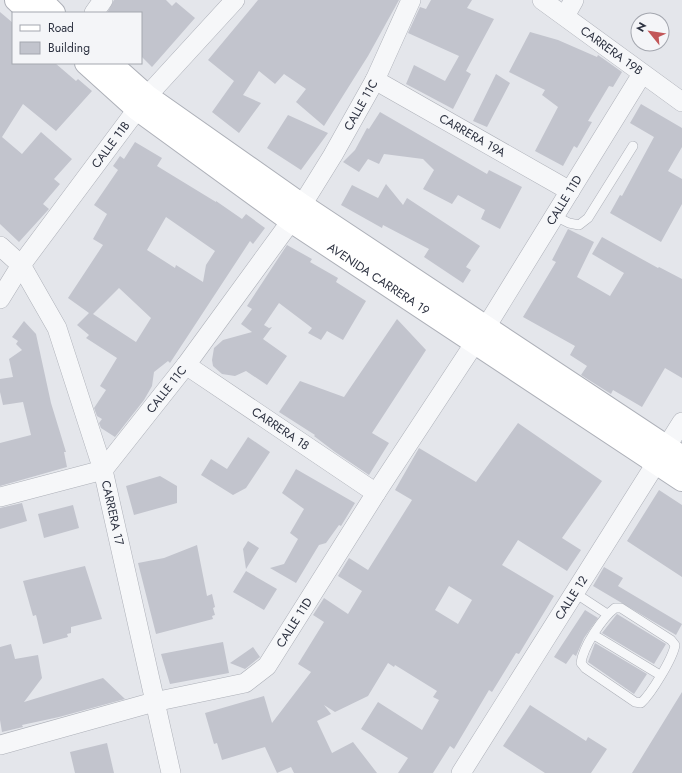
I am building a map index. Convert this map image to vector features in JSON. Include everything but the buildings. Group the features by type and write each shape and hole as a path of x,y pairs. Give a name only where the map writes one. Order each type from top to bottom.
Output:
{"main road":[{"path":"16,0 29,12"},
{"path":"40,0 53,12"},
{"name":"AVENIDA CARRERA 19","path":"87,64 297,213 480,336 669,456 682,480"},
{"name":"AVENIDA CARRERA 19","path":"111,64 142,102"}],"street":[{"path":"95,12 103,0"},
{"name":"CALLE 11B","path":"0,299 21,265 142,102 235,0"},
{"name":"CALLE 11C","path":"103,470 186,365 297,213 333,155 375,80 410,0"},
{"name":"CARRERA 19B","path":"542,0 569,8 642,74 682,100"},
{"name":"CALLE 11D","path":"0,745 154,702 245,683 267,666 376,493 480,336 642,74"},
{"name":"CARRERA 19A","path":"375,80 570,190"},
{"path":"0,246 21,265"},
{"name":"CARRERA 17","path":"21,265 57,328 103,470 171,773"},
{"name":"CARRERA 18","path":"186,365 376,493"},
{"name":"CALLE 12","path":"461,773 575,593 669,456 682,422"},
{"path":"0,497 103,470"}],"lane":[{"path":"554,216 570,224 579,225 588,218 633,146"},
{"path":"575,593 607,614"},
{"path":"615,608 621,608 671,640 674,645 674,651 660,676 641,703 635,702 580,663 582,656 594,636 607,614 615,608"},
{"path":"594,636 660,676"}]}
